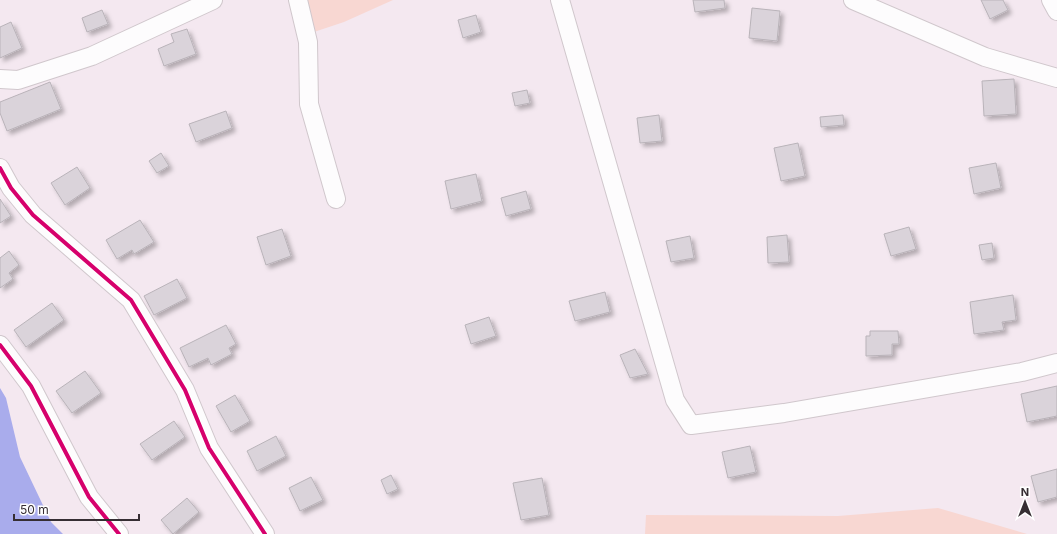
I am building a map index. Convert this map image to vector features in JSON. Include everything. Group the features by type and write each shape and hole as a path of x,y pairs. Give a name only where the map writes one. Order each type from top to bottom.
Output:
{"street":[{"path":"0,79 18,80 92,56 213,0"},
{"path":"298,0 308,42 309,104 336,199"},
{"path":"560,0 676,400 691,425 853,401 1022,372 1057,363"},
{"path":"853,0 986,57 1057,78"},
{"path":"1051,0 1057,11"},
{"path":"0,168 11,188 33,215 131,300 186,390 209,448 265,534"},
{"path":"0,345 31,386 88,496 119,534"}],"shaded area":[{"path":"293,0 393,0 344,22 302,36"},
{"path":"938,508 1027,534 645,534 646,515 838,516"}],"water":[{"path":"0,388 6,398 20,457 51,522 63,534 0,534"}],"building":[{"path":"693,0 724,0 725,8 695,12"},
{"path":"981,0 1003,0 1008,10 990,19"},
{"path":"752,8 780,11 777,41 749,38"},
{"path":"102,10 108,24 87,32 82,18"},
{"path":"476,15 481,32 463,38 458,20"},
{"path":"11,22 22,48 0,58 0,27"},
{"path":"187,29 196,54 164,66 158,49 174,42 171,34"},
{"path":"1014,79 1016,114 984,116 982,81"},
{"path":"50,82 61,109 7,131 0,113 0,102"},
{"path":"527,90 530,103 515,106 512,93"},
{"path":"226,111 232,128 196,142 189,124"},
{"path":"659,115 662,141 640,143 637,118"},
{"path":"843,115 844,125 821,127 820,117"},
{"path":"798,143 805,176 781,181 774,148"},
{"path":"161,153 169,166 157,173 149,161"},
{"path":"996,163 1001,188 974,194 969,168"},
{"path":"77,167 90,188 65,205 51,183"},
{"path":"476,174 482,201 451,209 445,181"},
{"path":"526,191 531,209 506,216 501,198"},
{"path":"0,199 11,216 0,223"},
{"path":"140,220 154,242 134,254 132,250 117,259 106,240"},
{"path":"909,227 916,249 891,256 884,234"},
{"path":"282,229 291,256 266,265 257,237"},
{"path":"787,235 789,262 768,263 767,237"},
{"path":"690,236 694,258 671,262 666,241"},
{"path":"992,243 994,258 982,260 979,245"},
{"path":"9,251 19,265 9,273 13,279 0,288 0,258"},
{"path":"177,279 187,298 154,315 144,296"},
{"path":"605,292 610,312 575,321 569,301"},
{"path":"1013,295 1016,320 1002,322 1004,330 974,334 970,302"},
{"path":"52,303 64,320 26,347 14,330"},
{"path":"489,317 496,336 471,344 465,325"},
{"path":"226,325 236,344 229,348 232,354 211,365 208,358 189,367 180,348"},
{"path":"870,331 898,331 899,344 892,344 892,355 866,356 866,336 870,336"},
{"path":"635,349 648,374 630,378 620,355"},
{"path":"85,371 101,393 72,413 56,391"},
{"path":"1057,386 1057,416 1027,422 1021,394"},
{"path":"235,395 250,421 231,432 216,406"},
{"path":"174,421 185,437 152,460 140,444"},
{"path":"276,436 286,456 257,471 247,451"},
{"path":"750,446 756,472 728,478 722,452"},
{"path":"1057,469 1057,497 1038,502 1031,476"},
{"path":"391,475 398,489 387,494 381,480"},
{"path":"311,477 323,500 300,511 289,488"},
{"path":"542,478 549,515 521,520 513,483"},
{"path":"187,498 199,512 173,534 161,520"}],"cycle path":[{"path":"0,168 11,188 33,215 131,300 185,390 209,448 265,534"},
{"path":"0,345 31,386 89,497 119,534"}]}
